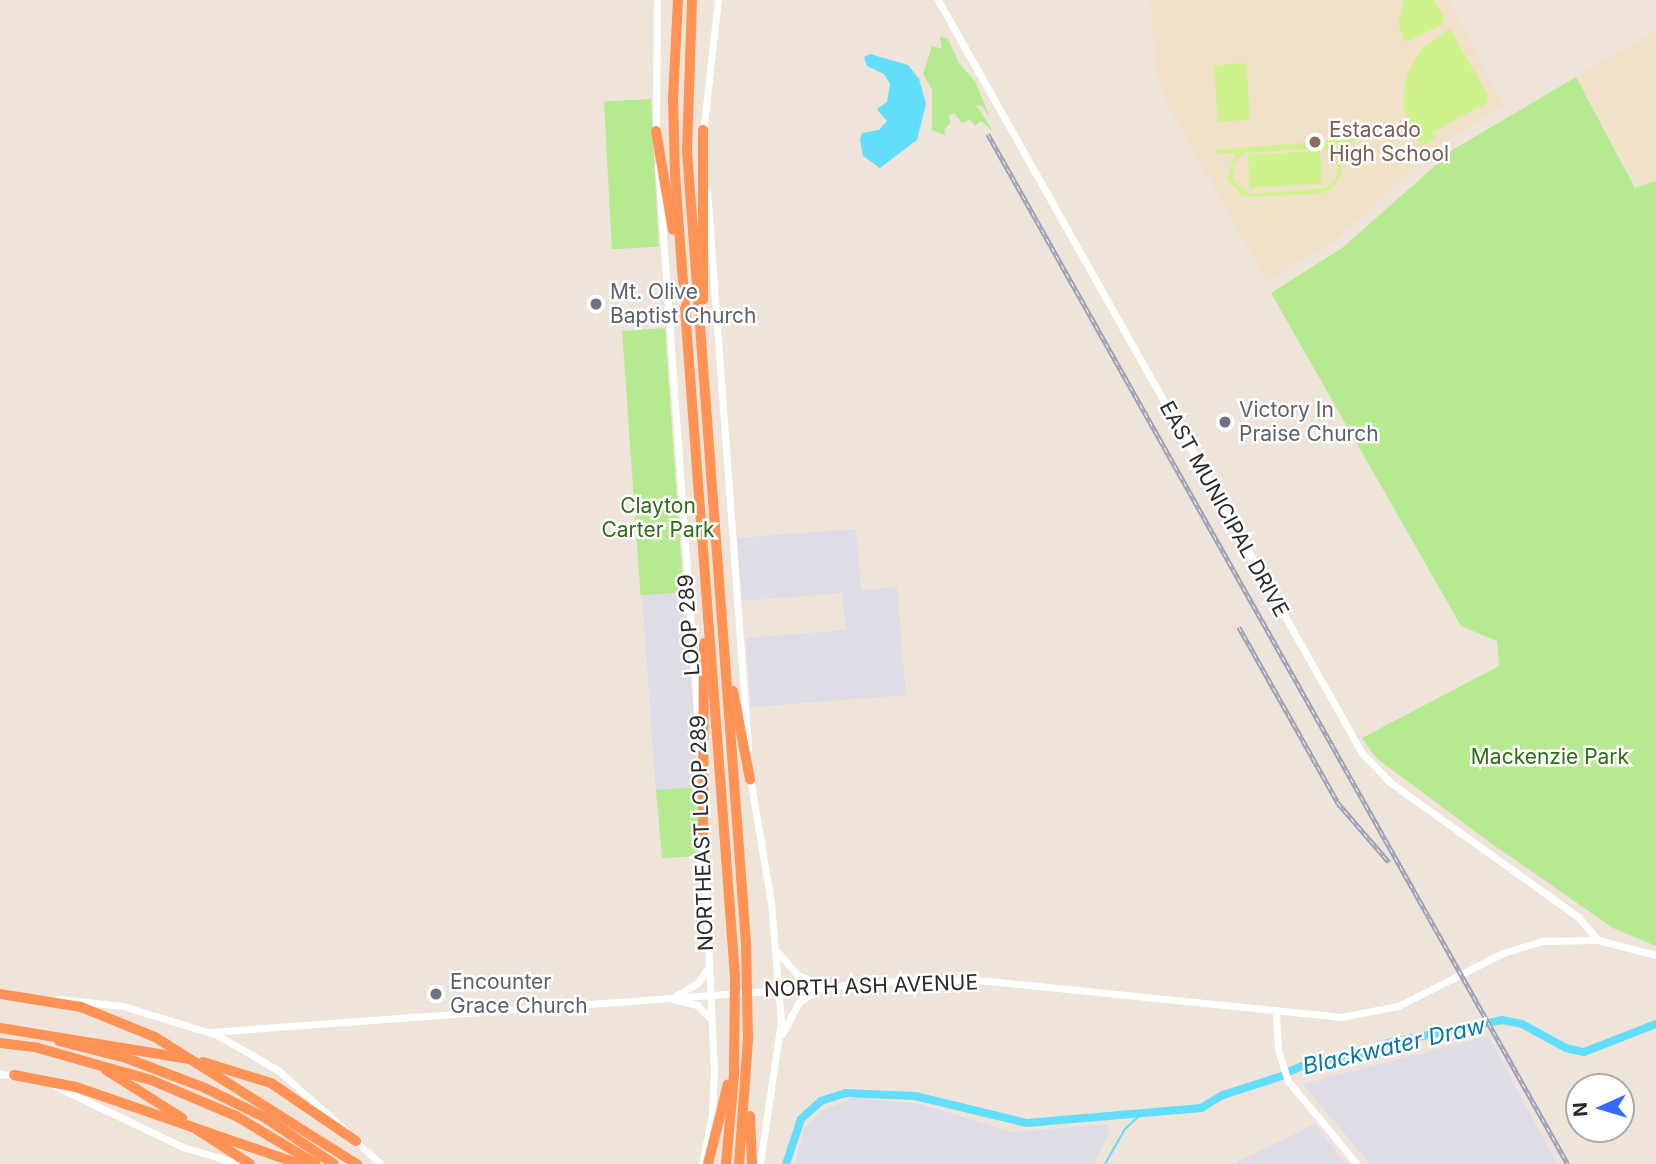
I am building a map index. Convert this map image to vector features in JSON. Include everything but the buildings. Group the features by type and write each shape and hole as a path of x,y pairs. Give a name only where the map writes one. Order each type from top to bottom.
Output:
{"highway":[{"name":"LOOP 289","path":"678,0 673,134 735,1017 726,1164"},
{"name":"LOOP 289","path":"692,0 687,151 746,944 748,1039 739,1164"},
{"path":"702,367 703,130"},
{"path":"656,131 689,373"},
{"path":"714,520 735,705 750,779"},
{"path":"702,541 703,834"},
{"path":"0,994 82,1007 155,1037 231,1082 357,1164"},
{"path":"708,1164 729,1083 735,1017"},
{"path":"0,1029 238,1069 281,1089 356,1142"},
{"path":"0,1029 126,1058 175,1075 264,1117 334,1164"},
{"path":"748,1039 751,1164"},
{"path":"0,1043 93,1062 218,1107 316,1164"},
{"path":"93,1062 154,1097 250,1164"},
{"path":"14,1075 43,1078 146,1109 232,1137 300,1164"}],"main road":[{"name":"NORTHEAST LOOP 289","path":"657,0 656,131 703,834 707,969 712,995 710,1019 714,1095 702,1164"},
{"path":"718,0 703,130 750,779 775,949 781,1038 760,1164"},
{"name":"EAST MUNICIPAL DRIVE","path":"938,0 1362,752 1391,783 1578,917 1598,940"},
{"name":"NORTH ASH AVENUE","path":"210,1032 823,986 978,980 1323,1018 1378,1012 1423,996 1514,949 1554,940 1598,940 1656,955"},
{"path":"775,949 798,975 823,986"},
{"path":"669,998 693,987 707,969"},
{"path":"781,1038 799,1002 823,986"},
{"path":"0,994 123,1006 210,1032 246,1050 294,1083 381,1164"},
{"path":"669,998 697,1005 710,1019"},
{"path":"1276,1013 1278,1049 1288,1082 1357,1164"},
{"path":"246,1050 244,1036 254,1029"},
{"path":"0,1074 14,1075 65,1090 183,1147 241,1164"}],"shaded area":[{"name":"Estacado High School","path":"1150,0 1448,0 1504,105 1436,147 1336,240 1266,281 1166,102 1156,68"},
{"path":"1656,31 1656,181 1639,190 1576,77"},
{"path":"856,529 861,590 897,587 906,695 751,707 746,638 846,630 842,593 742,601 737,538"},
{"path":"685,592 699,788 656,791 642,595"},
{"path":"1489,1036 1557,1164 1370,1164 1303,1084"},
{"path":"855,1097 920,1104 1012,1132 1107,1124 1109,1132 1094,1164 795,1164 804,1129 822,1111"},
{"path":"1315,1124 1346,1164 1233,1164"}],"green space":[{"path":"1404,0 1434,0 1444,18 1442,25 1405,42 1398,23"},
{"path":"1450,29 1488,95 1485,104 1432,132 1435,138 1421,146 1403,107 1406,76 1421,49"},
{"path":"940,36 948,39 959,63 975,81 990,118 982,106 976,105 994,132 981,121 975,126 970,120 962,123 954,113 948,116 951,122 944,130 946,136 932,130 932,90 923,74 932,46 942,49"},
{"path":"1246,63 1250,120 1218,122 1214,65"},
{"name":"Mackenzie Park","path":"1576,77 1635,188 1656,181 1656,946 1613,928 1488,841 1376,758 1362,738 1499,666 1497,641 1461,626 1271,293 1342,248 1454,149"},
{"path":"651,99 659,247 612,249 604,101"},
{"path":"1353,139 1354,144 1331,146 1341,158 1342,174 1333,188 1319,194 1243,197 1227,179 1235,153 1217,154 1216,150","holes":["1322,148 1333,155 1338,167 1335,180 1325,188 1251,194 1233,181 1233,165 1244,153"]},
{"path":"1320,151 1322,184 1250,188 1248,155"},
{"name":"Clayton Carter Park","path":"665,328 683,592 641,595 622,331"},
{"path":"699,787 699,856 662,858 656,790"}],"water":[{"path":"870,54 908,65 919,79 926,104 917,140 880,168 863,156 860,140 862,133 879,130 887,121 877,109 887,102 890,84 884,74 867,66 864,57"}],"waterway":[{"name":"Blackwater Draw","path":"1288,1072 1309,1063 1369,1052 1388,1043 1502,1020 1522,1024 1566,1048 1584,1052 1656,1024"},
{"name":"Blackwater Draw","path":"786,1164 801,1119 821,1101 845,1093 915,1096 1027,1123 1201,1108 1223,1095 1282,1076"},
{"path":"1105,1164 1125,1129 1143,1112"}],"railway":[{"path":"988,134 1568,1164"},
{"path":"1239,627 1338,803 1389,862"}],"place":[{"name":"Estacado High School","path":"1315,142"},
{"name":"Mt. Olive Baptist Church","path":"596,304"},
{"name":"Victory In Praise Church","path":"1225,422"},
{"name":"Encounter Grace Church","path":"436,994"}]}
